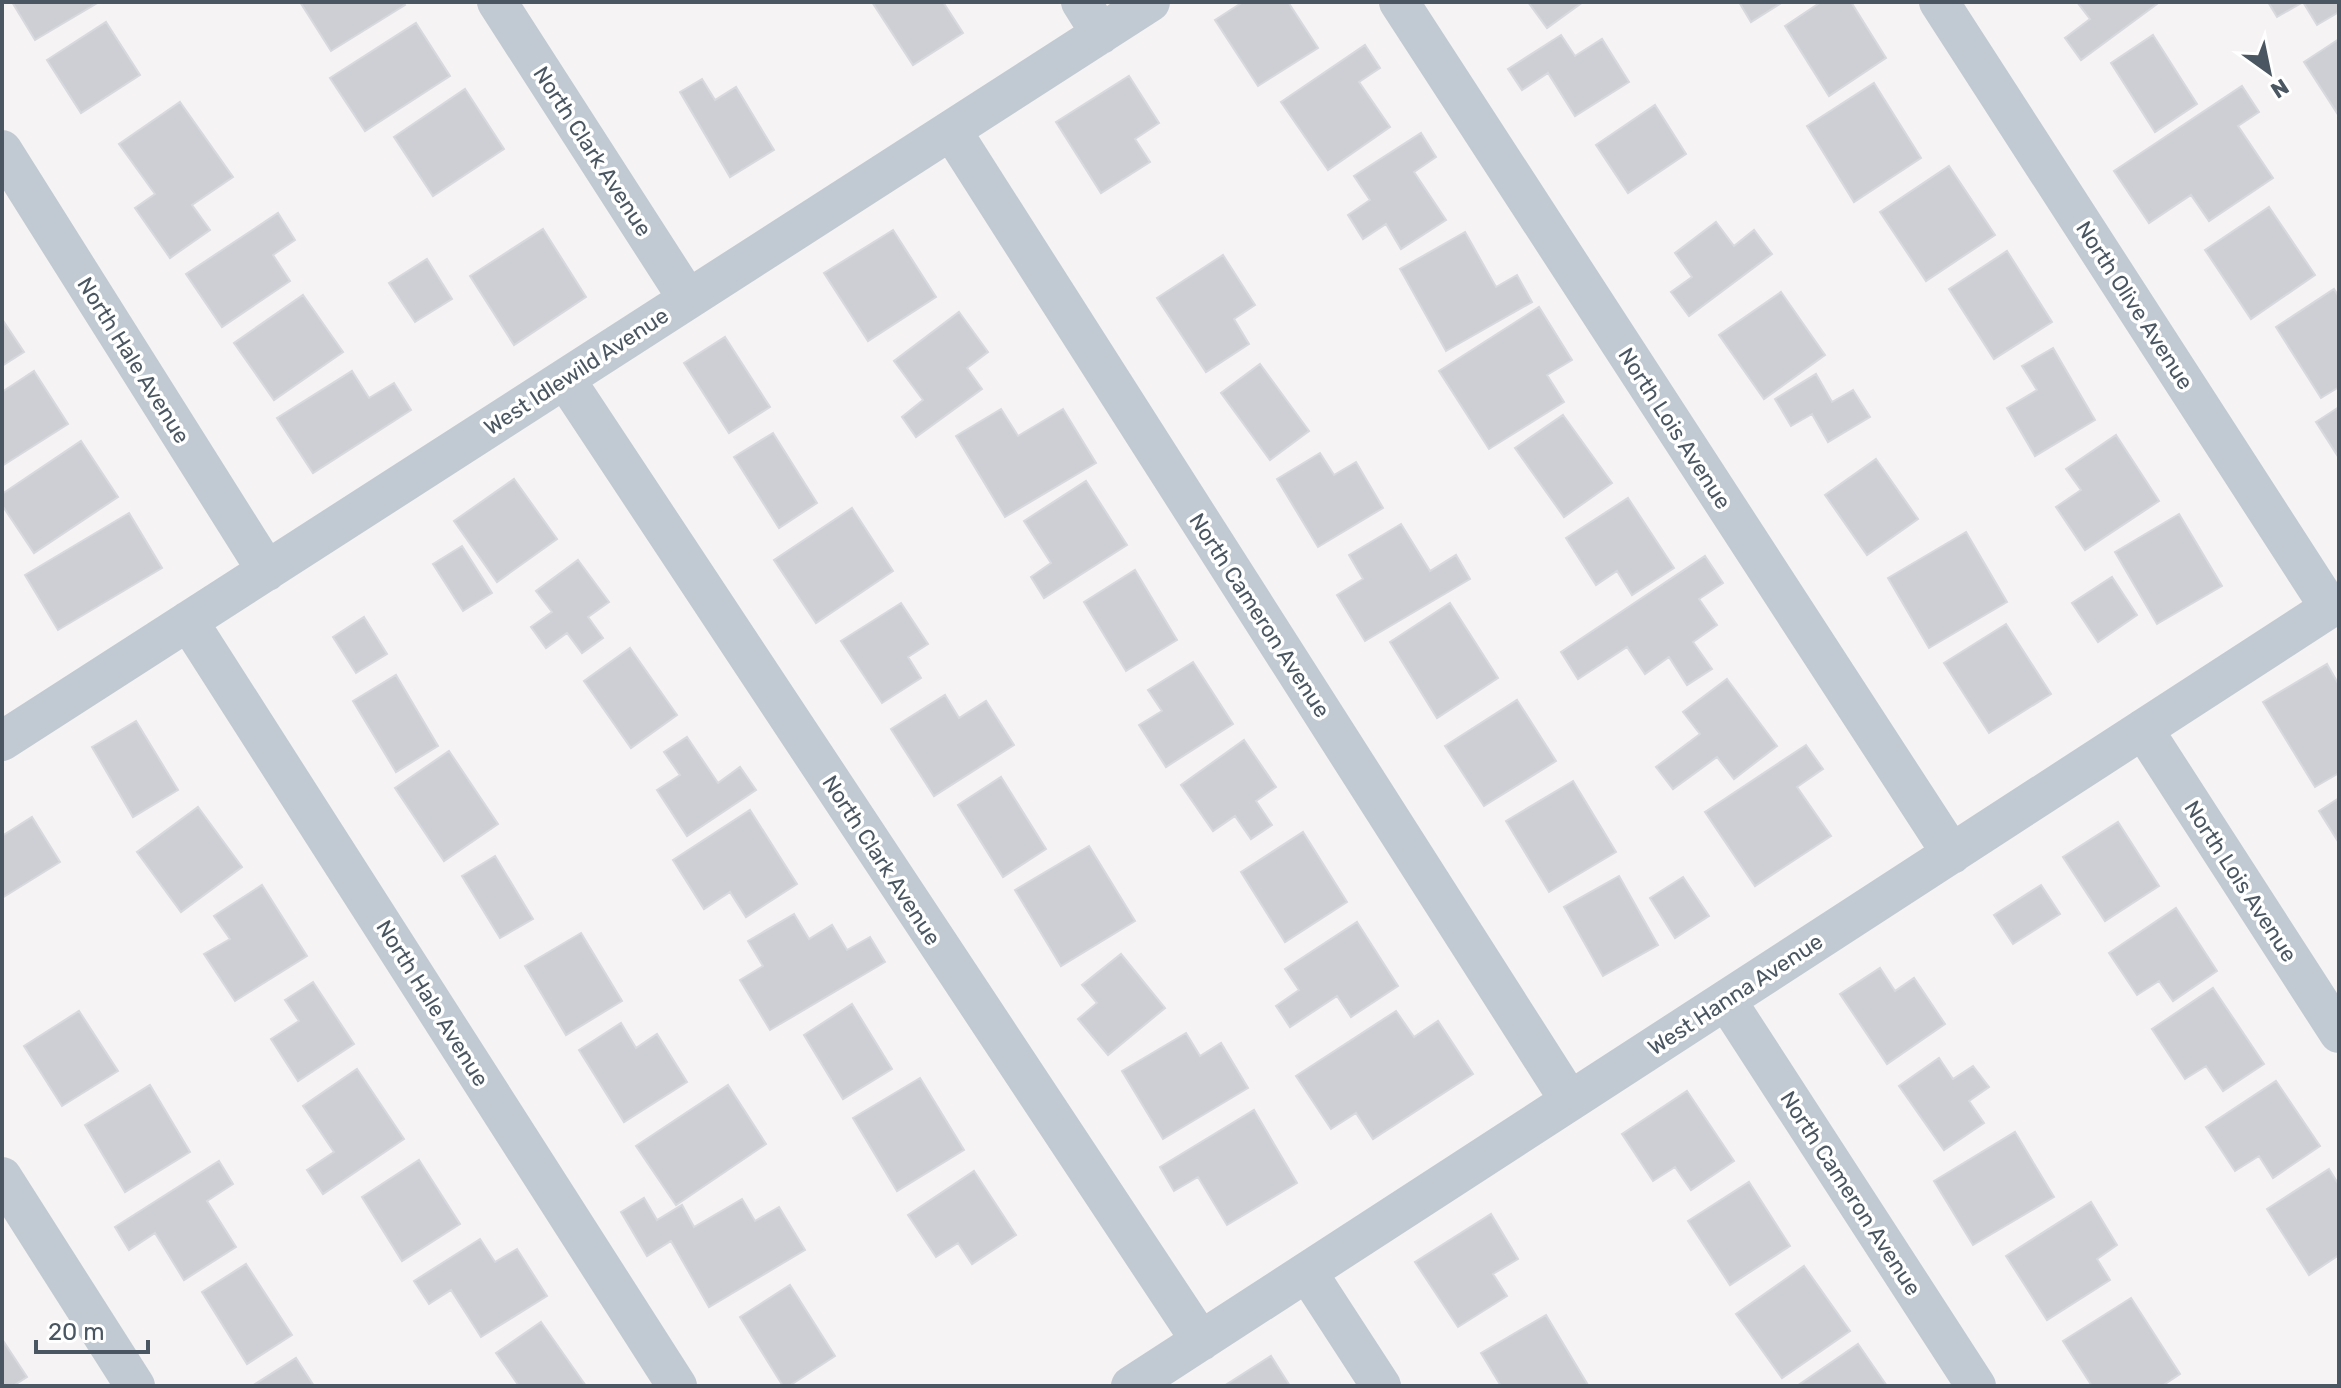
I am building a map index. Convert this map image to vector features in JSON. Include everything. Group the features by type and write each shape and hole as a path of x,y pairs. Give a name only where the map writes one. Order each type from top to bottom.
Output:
{"street":[{"name":"North Clark Avenue","path":"497,2 688,299"},
{"name":"West Idlewild Avenue","path":"2,741 951,130 1091,18 1150,2"},
{"name":"North Lois Avenue","path":"1399,2 1952,854"},
{"name":"North Olive Avenue","path":"1939,2 2335,605"},
{"name":"North Cameron Avenue","path":"951,130 1570,1101"},
{"name":"North Hale Avenue","path":"2,150 267,571"},
{"name":"North Clark Avenue","path":"565,379 1201,1341"},
{"name":"West Hanna Avenue","path":"1131,1386 2335,605"},
{"name":"North Hale Avenue","path":"188,621 677,1386"},
{"name":"North Lois Avenue","path":"2143,729 2339,1033"},
{"name":"North Cameron Avenue","path":"1726,1000 1976,1386"},
{"path":"2,1177 135,1386"},
{"path":"1307,1272 1381,1386"}],"building":[{"path":"12,2 99,2 35,40"},
{"path":"300,2 403,2 405,5 331,51"},
{"path":"872,2 943,2 963,33 913,65"},
{"path":"1243,2 1288,2 1318,48 1258,86 1215,20"},
{"path":"1528,2 1583,2 1547,28"},
{"path":"1739,2 1783,2 1751,22"},
{"path":"1821,2 1851,2 1886,58 1829,96 1785,26"},
{"path":"2077,2 2157,4 2081,60 2065,38 2090,19"},
{"path":"2268,2 2303,2 2277,17"},
{"path":"2303,2 2339,2 2339,12 2317,25"},
{"path":"106,22 140,75 81,113 47,60"},
{"path":"416,23 450,76 365,131 330,78"},
{"path":"1561,35 1575,56 1602,39 1629,82 1575,116 1548,73 1522,90 1508,69"},
{"path":"2153,35 2197,104 2155,132 2111,63"},
{"path":"2339,39 2339,116 2304,62"},
{"path":"1365,45 1380,68 1359,82 1390,127 1328,170 1281,102"},
{"path":"1129,76 1159,123 1135,139 1150,162 1101,193 1056,122"},
{"path":"702,79 715,100 736,87 774,150 730,177 680,92"},
{"path":"1874,83 1921,158 1854,202 1807,126"},
{"path":"2242,86 2259,112 2238,126 2273,178 2209,221 2191,195 2149,223 2114,171"},
{"path":"465,89 504,149 433,196 394,137"},
{"path":"180,102 233,177 192,205 210,230 170,258 135,208 155,194 119,144"},
{"path":"1655,105 1686,154 1628,193 1596,145"},
{"path":"1421,133 1436,157 1414,172 1446,220 1401,249 1386,224 1363,239 1348,215 1370,200 1354,176"},
{"path":"1949,166 1995,235 1926,281 1880,212"},
{"path":"2269,207 2315,275 2251,319 2205,250"},
{"path":"278,213 295,240 273,255 290,281 222,327 186,274"},
{"path":"1716,222 1734,246 1754,230 1772,254 1689,316 1671,292 1692,277 1675,253"},
{"path":"543,229 586,297 514,345 470,276"},
{"path":"893,230 936,297 868,341 824,273"},
{"path":"1465,232 1496,287 1517,275 1532,302 1446,351 1400,269"},
{"path":"2007,251 2052,322 1994,359 1949,289"},
{"path":"1223,255 1255,305 1234,319 1249,344 1206,372 1157,298"},
{"path":"427,259 452,299 415,322 389,283"},
{"path":"2334,289 2339,297 2339,387 2321,398 2276,327"},
{"path":"1781,292 1825,355 1764,399 1719,335"},
{"path":"303,295 343,352 274,400 234,343"},
{"path":"1539,307 1572,360 1547,375 1564,402 1489,449 1439,371"},
{"path":"959,312 988,352 967,368 982,389 916,437 902,417 923,400 894,361"},
{"path":"2,319 24,352 2,366"},
{"path":"725,337 770,407 729,433 684,363"},
{"path":"2053,348 2095,420 2035,456 2007,408 2037,390 2022,366"},
{"path":"1260,364 1309,431 1270,460 1221,393"},
{"path":"34,371 68,424 2,466 2,392"},
{"path":"352,371 369,398 394,383 411,410 313,473 277,418"},
{"path":"1816,374 1832,402 1853,390 1870,417 1828,442 1812,414 1791,426 1775,399"},
{"path":"2339,407 2339,458 2316,422"},
{"path":"1001,409 1018,436 1063,409 1096,463 1005,517 956,436"},
{"path":"1563,415 1612,483 1564,517 1515,448"},
{"path":"773,433 817,503 779,528 734,457"},
{"path":"2116,435 2159,501 2085,550 2056,507 2081,490 2066,469"},
{"path":"81,441 118,497 34,553 2,505 2,494"},
{"path":"1320,453 1334,475 1356,462 1383,508 1318,547 1277,479"},
{"path":"1876,459 1918,519 1867,555 1825,495"},
{"path":"514,479 557,539 497,582 454,521"},
{"path":"1086,481 1127,545 1044,598 1031,577 1051,563 1024,521"},
{"path":"1628,498 1674,568 1632,595 1617,571 1596,585 1566,538"},
{"path":"852,508 893,571 816,623 774,560"},
{"path":"129,513 162,568 58,630 25,575"},
{"path":"2179,514 2222,586 2157,624 2115,552"},
{"path":"1401,524 1430,571 1456,555 1470,579 1365,641 1337,595 1363,579 1349,555"},
{"path":"1966,532 2007,602 1929,648 1888,578"},
{"path":"462,546 492,593 463,611 433,564"},
{"path":"1705,556 1723,583 1699,599 1717,625 1693,642 1712,669 1687,685 1669,657 1645,674 1627,647 1578,679 1561,652"},
{"path":"578,560 609,602 588,617 603,638 582,653 567,633 546,648 531,627 552,612 536,591"},
{"path":"1135,570 1177,640 1126,671 1084,602"},
{"path":"2112,577 2137,615 2098,642 2072,603"},
{"path":"901,603 928,644 908,657 921,678 882,703 841,641"},
{"path":"1450,603 1498,678 1437,718 1390,642"},
{"path":"364,617 387,654 356,673 333,637"},
{"path":"2006,624 2051,694 1989,733 1944,663"},
{"path":"630,648 677,715 631,748 584,681"},
{"path":"1193,662 1233,724 1166,767 1139,725 1162,711 1148,690"},
{"path":"2327,664 2339,685 2339,773 2315,787 2263,702"},
{"path":"396,675 438,746 396,772 353,701"},
{"path":"1727,679 1777,746 1734,779 1717,757 1673,789 1656,767 1700,734 1683,712"},
{"path":"945,695 959,718 986,701 1014,745 934,796 891,729"},
{"path":"1517,700 1556,761 1484,806 1445,746"},
{"path":"136,721 178,790 133,817 92,747"},
{"path":"687,737 718,783 740,767 756,790 687,836 657,790 680,775 664,752"},
{"path":"1244,740 1276,787 1256,801 1272,825 1251,839 1235,816 1213,831 1181,785"},
{"path":"1806,745 1823,769 1797,787 1831,836 1755,886 1705,812"},
{"path":"449,751 498,824 444,861 395,788"},
{"path":"1001,777 1046,849 1003,877 958,805"},
{"path":"1573,781 1616,852 1549,892 1506,821"},
{"path":"2339,798 2339,843 2319,811"},
{"path":"198,807 242,867 181,912 137,852"},
{"path":"750,810 797,884 746,917 730,892 704,909 673,860"},
{"path":"32,817 60,862 2,898 2,836"},
{"path":"2118,822 2159,886 2105,921 2063,857"},
{"path":"1303,832 1347,902 1285,942 1241,872"},
{"path":"1089,846 1135,921 1061,966 1015,890"},
{"path":"495,856 533,919 500,938 462,876"},
{"path":"1619,876 1658,945 1603,976 1564,907"},
{"path":"1683,877 1709,916 1675,938 1650,898"},
{"path":"262,885 307,956 235,1001 204,954 230,939 214,916"},
{"path":"2041,885 2060,914 2013,944 1994,915"},
{"path":"2176,908 2217,971 2173,1001 2159,981 2137,995 2109,953"},
{"path":"794,914 809,939 832,925 847,950 870,937 885,962 770,1030 740,980 763,966 748,941"},
{"path":"1357,922 1398,986 1351,1017 1337,996 1290,1027 1276,1006 1299,990 1285,969"},
{"path":"581,933 622,1001 566,1035 525,966"},
{"path":"1121,954 1165,1008 1108,1055 1078,1019 1097,1003 1082,985"},
{"path":"1880,968 1895,991 1914,978 1945,1024 1887,1064 1840,994"},
{"path":"313,982 354,1044 298,1081 271,1039 299,1021 285,1000"},
{"path":"2213,988 2264,1064 2223,1091 2206,1066 2185,1079 2152,1029"},
{"path":"852,1004 892,1069 843,1099 804,1035"},
{"path":"79,1011 118,1071 62,1106 24,1046"},
{"path":"1396,1011 1414,1037 1438,1021 1473,1074 1373,1139 1356,1113 1331,1129 1296,1076"},
{"path":"621,1023 636,1048 657,1034 687,1082 624,1122 579,1050"},
{"path":"1186,1033 1200,1056 1221,1043 1248,1088 1163,1139 1122,1071"},
{"path":"1939,1058 1953,1079 1973,1066 1989,1087 1969,1101 1984,1123 1944,1150 1899,1086"},
{"path":"357,1069 404,1139 323,1194 307,1170 334,1152 303,1106"},
{"path":"920,1078 964,1150 897,1191 853,1118"},
{"path":"2276,1081 2320,1146 2273,1178 2259,1156 2235,1171 2206,1127"},
{"path":"150,1085 190,1152 125,1192 85,1125"},
{"path":"728,1085 766,1144 676,1205 636,1146"},
{"path":"1687,1091 1734,1161 1691,1190 1675,1167 1653,1181 1622,1134"},
{"path":"1254,1110 1297,1183 1227,1225 1198,1177 1174,1191 1160,1167"},
{"path":"2015,1132 2054,1197 1973,1245 1934,1181"},
{"path":"419,1160 460,1224 402,1261 362,1197"},
{"path":"219,1161 233,1184 207,1201 236,1247 184,1280 155,1233 129,1250 115,1227"},
{"path":"2329,1169 2339,1185 2339,1255 2309,1275 2267,1209"},
{"path":"974,1171 1016,1235 972,1264 958,1243 936,1257 908,1215"},
{"path":"1749,1182 1790,1246 1730,1285 1688,1221"},
{"path":"644,1198 657,1220 682,1205 694,1227 742,1199 755,1221 779,1207 805,1250 709,1307 671,1241 647,1256 621,1212"},
{"path":"2091,1202 2117,1245 2097,1259 2110,1280 2047,1320 2006,1256"},
{"path":"1491,1214 1518,1259 1493,1274 1507,1296 1458,1327 1415,1262"},
{"path":"480,1239 495,1262 517,1249 547,1296 481,1337 451,1290 429,1304 414,1281"},
{"path":"246,1264 292,1335 247,1364 202,1292"},
{"path":"1804,1266 1850,1331 1782,1378 1736,1314"},
{"path":"790,1285 835,1356 789,1386 783,1386 740,1317"},
{"path":"2131,1298 2180,1374 2162,1386 2092,1386 2063,1341"},
{"path":"1546,1315 1588,1385 1501,1386 1481,1353"},
{"path":"541,1322 586,1386 519,1386 496,1353"},
{"path":"2,1339 27,1377 13,1386 2,1386"},
{"path":"1858,1344 1887,1386 1797,1386"},
{"path":"1271,1356 1290,1386 1224,1386"},
{"path":"296,1358 314,1386 252,1386"}]}
